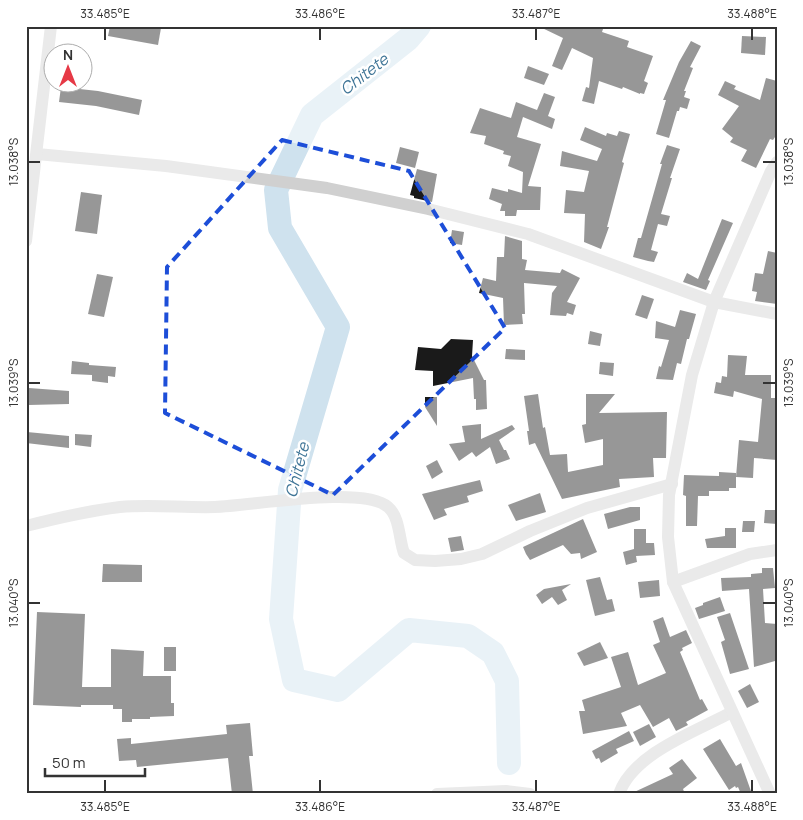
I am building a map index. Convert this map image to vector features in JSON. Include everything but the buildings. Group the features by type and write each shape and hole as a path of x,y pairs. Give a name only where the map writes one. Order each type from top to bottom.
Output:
{"street":[{"path":"26,241 52,26"},
{"path":"36,154 166,166 327,188 428,209 528,234 714,302 777,314"},
{"path":"770,794 673,582 668,537 669,495 692,376 714,302 771,171 777,162"},
{"path":"26,526 85,512 123,507 216,507 332,496 368,498 388,506 395,516 404,553 415,560 435,562 482,554 530,531 587,508 672,484"},
{"path":"673,582 750,554 777,550"},
{"path":"620,794 623,784 637,766 665,746 732,712"},
{"path":"437,794 506,791 530,794"}],"highlighted area":[{"path":"282,140 409,171 505,328 333,495 165,413 167,267"}],"waterway":[{"name":"Chitete","path":"419,26 408,39 312,115 276,190 280,228 338,327 290,490 281,619 294,680 338,690 409,630 468,636 493,653 507,681 509,763"}]}
